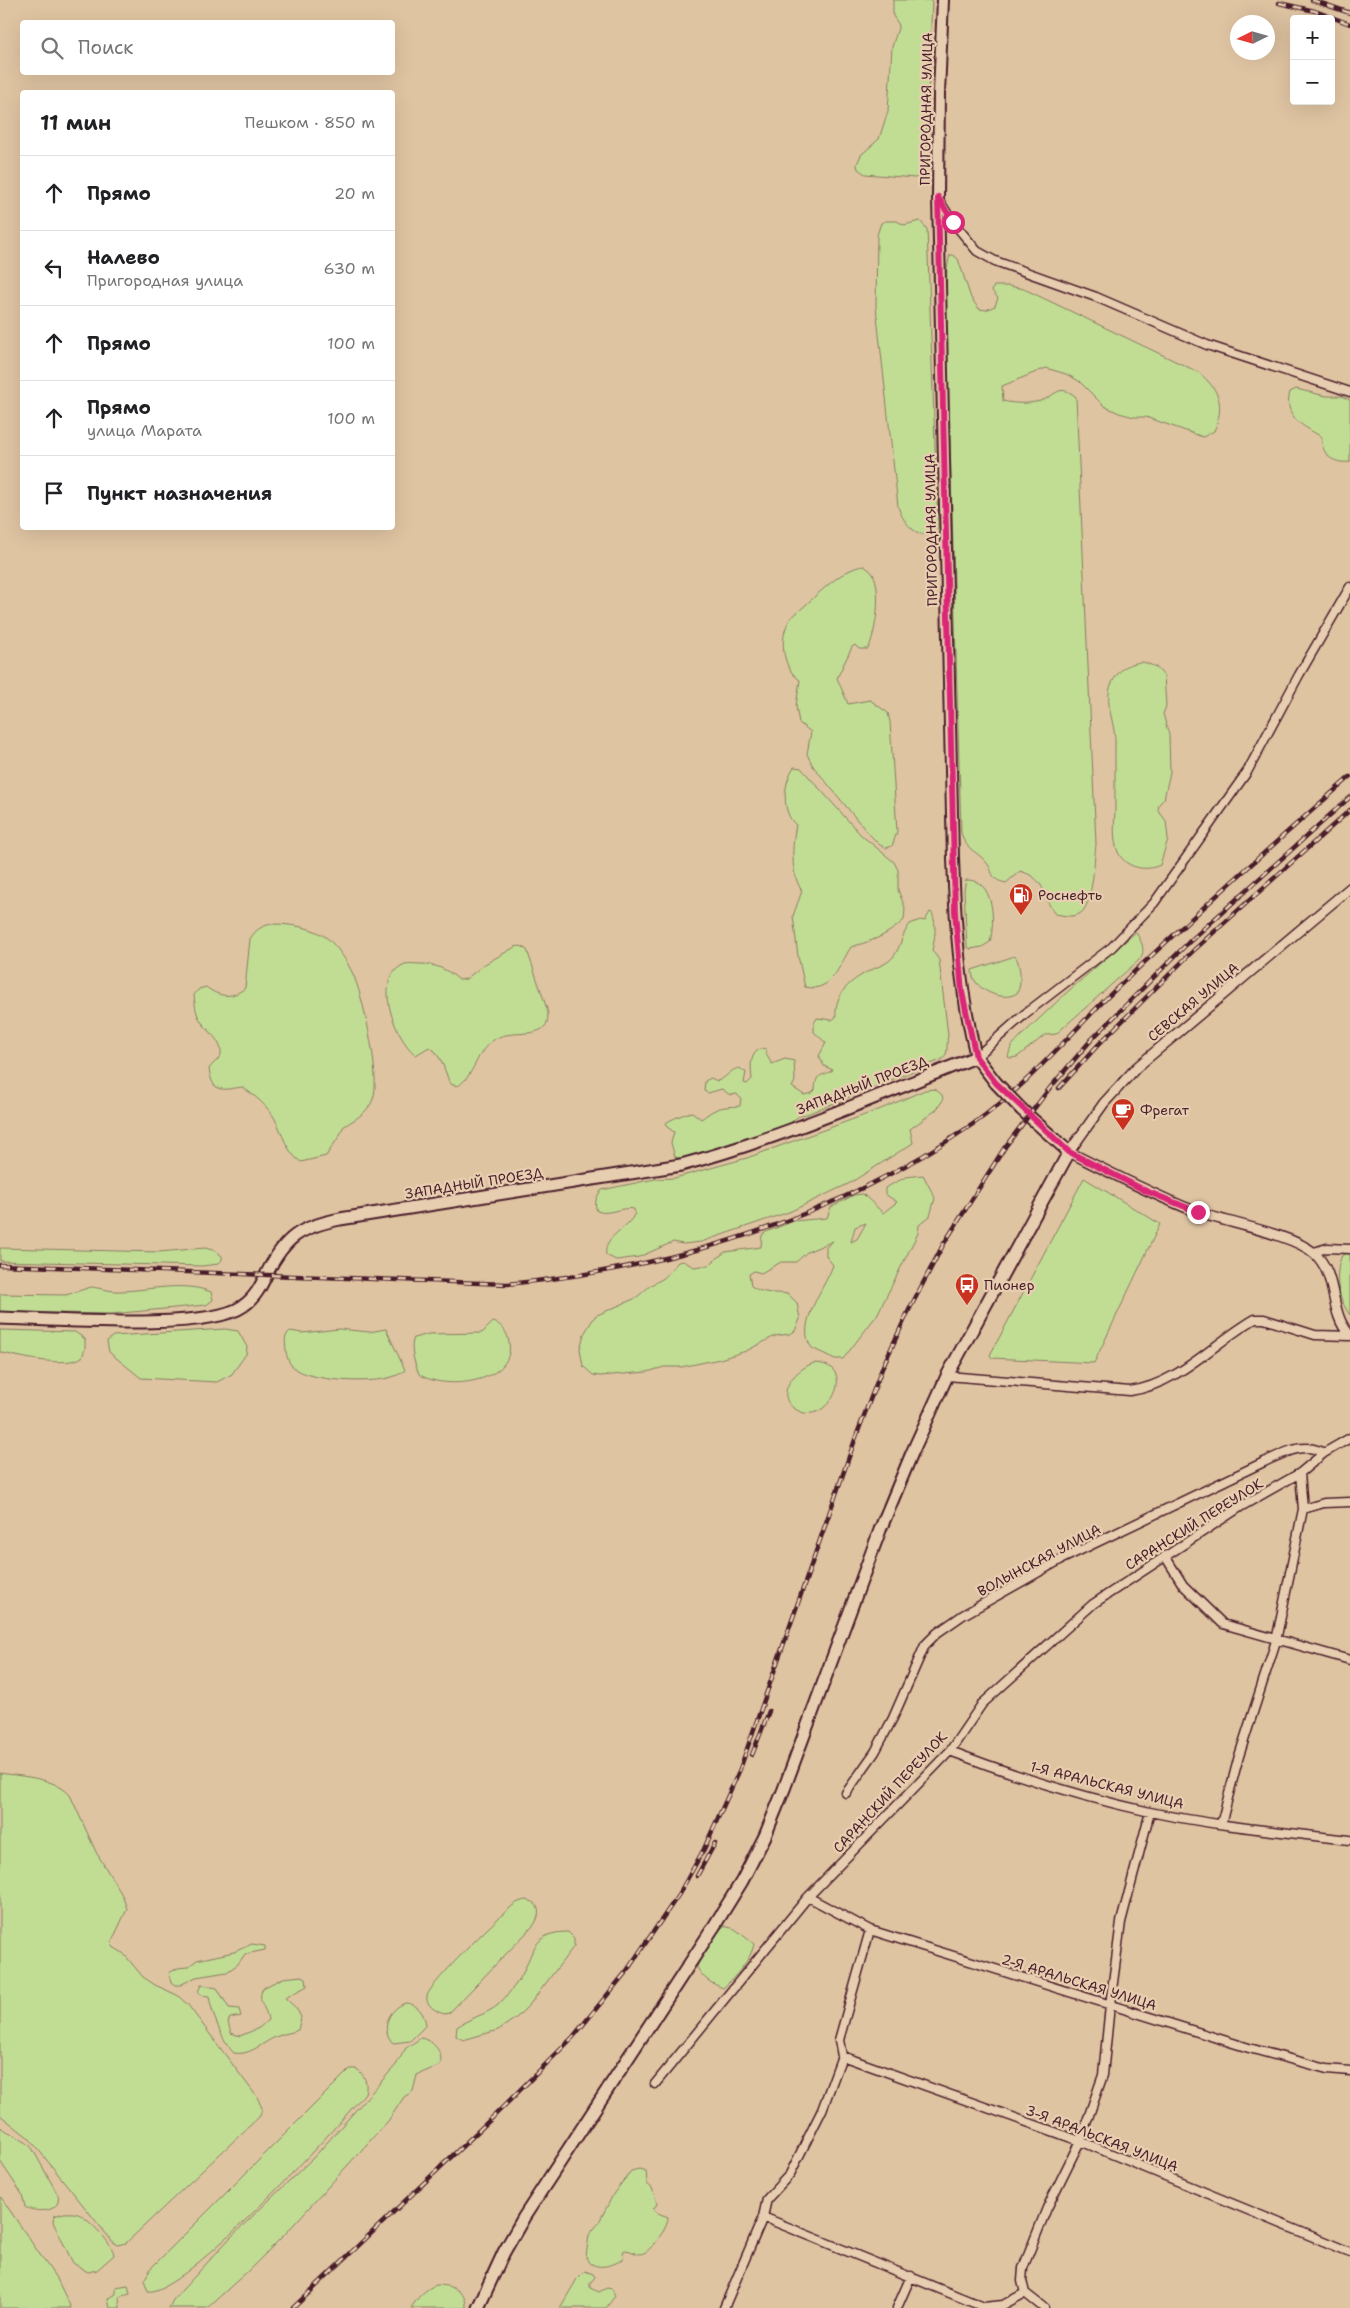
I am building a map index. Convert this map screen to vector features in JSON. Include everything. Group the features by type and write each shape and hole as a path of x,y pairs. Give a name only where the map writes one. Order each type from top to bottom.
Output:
{"main road":[{"name":"ПРИГОРОДНАЯ УЛИЦА","path":"943,0 938,197 955,912 962,992 976,1057"},
{"path":"478,2308 504,2252 524,2216 713,1928 742,1880 765,1836 880,1530 947,1376 1069,1152 1022,1110 996,1083 976,1057"},
{"name":"ЗАПАДНЫЙ ПРОЕЗД","path":"0,1318 142,1322 176,1320 228,1313 241,1308 252,1299 286,1242 301,1231 312,1226 349,1218 681,1165 758,1141 976,1057"}],"street":[{"path":"938,197 953,222 977,251 995,261 1096,297 1207,346 1350,392"},
{"path":"976,1057 1026,1013 1112,947 1154,903 1247,772 1299,675 1350,587"},
{"name":"СЕВСКАЯ УЛИЦА","path":"1069,1152 1104,1103 1137,1067 1350,888"},
{"path":"1069,1152 1146,1191 1198,1212 1284,1238 1314,1252 1324,1264 1339,1318 1344,1330 1350,1335"},
{"path":"1314,1252 1327,1248 1350,1249"},
{"path":"947,1376 1130,1391 1148,1387 1175,1374 1199,1360 1254,1319 1264,1319 1315,1335 1350,1335"},
{"name":"САРАНСКИЙ ПЕРЕУЛОК","path":"655,2084 808,1896 950,1751 982,1704 989,1697 1093,1604 1242,1506 1300,1473 1324,1454 1350,1438"},
{"name":"ВОЛЫНСКАЯ УЛИЦА","path":"846,1793 875,1752 893,1718 925,1645 963,1615 1060,1560 1264,1462 1291,1450 1303,1447 1316,1449 1324,1454"},
{"path":"1220,1824 1239,1756 1276,1641 1304,1509 1300,1473"},
{"path":"1304,1509 1324,1504 1350,1502"},
{"path":"1165,1556 1183,1584 1223,1624 1276,1641 1350,1660"},
{"name":"1-Я АРАЛЬСКАЯ УЛИЦА","path":"950,1751 1002,1770 1150,1812 1220,1824 1350,1840"},
{"path":"1044,2308 1025,2293 1022,2281 1023,2268 1032,2244 1080,2141 1103,2075 1121,1922 1150,1812"},
{"name":"2-Я АРАЛЬСКАЯ УЛИЦА","path":"808,1896 870,1930 1249,2048 1327,2069 1350,2071"},
{"path":"724,2308 764,2217 768,2196 790,2174 818,2118 842,2056 839,2040 870,1930"},
{"name":"3-Я АРАЛЬСКАЯ УЛИЦА","path":"842,2056 1080,2141 1350,2252"},
{"path":"764,2217 984,2307 1003,2305 1025,2293"},
{"path":"897,2308 911,2276"}],"green space":[{"path":"893,0 932,0 925,167 921,175 915,178 865,174 858,169 857,164 861,155 879,139 888,111 892,47 899,25 893,16"},
{"path":"897,221 904,225 920,221 927,229 938,527 933,534 927,535 921,534 906,523 898,506 876,307 877,235 881,223"},
{"path":"950,255 958,259 971,298 979,309 986,310 995,306 998,298 992,291 994,286 1024,289 1198,372 1216,392 1220,406 1214,431 1203,437 1146,417 1134,417 1119,413 1104,406 1079,381 1066,374 1046,368 1002,386 1003,401 1012,403 1040,401 1061,391 1076,397 1096,844 1092,883 1087,903 1084,910 1073,916 1055,914 1040,883 1029,874 1020,871 1006,883 994,877 986,862 965,843 961,832 946,299 947,268"},
{"path":"1296,389 1326,396 1341,396 1350,400 1350,462 1333,460 1329,457 1324,449 1322,437 1296,420 1289,408 1289,401 1290,392"},
{"path":"864,566 873,574 877,591 877,612 871,642 868,649 859,649 855,645 852,647 837,678 848,704 870,700 888,713 897,832 892,846 886,848 880,845 868,833 813,766 807,754 811,732 799,723 796,706 800,680 794,675 785,659 783,641 792,617 826,586 845,573"},
{"path":"1143,662 1156,667 1164,676 1166,706 1163,714 1169,735 1170,772 1164,799 1159,804 1158,810 1166,821 1168,839 1160,865 1149,868 1136,867 1126,862 1116,847 1114,829 1115,734 1109,705 1111,685 1120,671 1132,664"},
{"path":"794,767 801,768 861,835 894,862 898,870 898,890 905,908 904,920 879,937 851,947 834,976 822,986 814,988 805,987 798,956 793,916 802,891 795,876 793,859 796,825 788,813 785,797 790,774"},
{"path":"966,880 983,886 991,903 992,913 990,942 982,947 970,949 967,946 964,890"},
{"path":"930,912 934,918 935,927 932,950 939,960 948,1035 947,1051 943,1059 801,1115 787,1125 765,1135 696,1156 675,1157 671,1143 674,1132 666,1126 666,1123 690,1112 701,1119 711,1112 724,1107 740,1106 741,1099 737,1094 730,1095 722,1089 708,1093 704,1091 705,1081 711,1078 717,1081 720,1080 739,1068 746,1072 744,1083 747,1084 752,1079 752,1060 758,1050 765,1048 772,1064 785,1059 794,1061 795,1081 792,1087 804,1095 812,1093 815,1090 816,1080 819,1076 833,1070 824,1066 819,1056 826,1043 814,1032 814,1023 817,1018 832,1020 836,1017 838,1001 845,988 857,978 892,959 910,924 920,920 925,921"},
{"path":"272,924 294,926 315,931 327,938 340,952 359,990 373,1058 375,1089 371,1104 361,1115 343,1127 326,1156 301,1162 285,1142 269,1110 260,1101 242,1087 223,1089 213,1083 209,1069 220,1056 221,1049 201,1022 195,1004 194,995 199,989 206,987 221,995 230,995 240,992 245,988 250,939 260,928"},
{"path":"1136,932 1143,949 1139,960 1056,1034 1045,1035 1017,1057 1008,1057 1011,1047 1019,1038 1064,995"},
{"path":"521,946 527,950 547,1009 548,1019 545,1026 540,1030 532,1032 499,1037 485,1047 465,1080 458,1086 450,1084 442,1062 435,1051 429,1047 416,1055 401,1036 394,1023 390,1009 389,982 395,971 405,964 432,965 451,973 459,980 466,979 485,964 515,947"},
{"path":"1015,956 1019,964 1020,985 1017,993 1011,996 996,995 989,992 982,988 973,977 972,970"},
{"path":"935,1089 942,1095 943,1100 936,1110 910,1129 913,1143 850,1183 789,1212 701,1242 683,1244 673,1242 639,1257 616,1260 606,1255 608,1242 632,1219 635,1213 634,1209 629,1208 606,1212 597,1211 596,1200 602,1190 655,1179 675,1178 747,1158 881,1109 925,1090"},
{"path":"923,1175 935,1198 930,1216 919,1225 918,1233 877,1315 843,1359 835,1359 812,1348 807,1339 809,1317 833,1265 826,1256 826,1247 833,1241 807,1252 796,1262 781,1262 761,1273 754,1271 749,1274 751,1286 765,1292 788,1294 797,1303 800,1319 795,1331 790,1334 775,1336 746,1351 720,1359 681,1367 664,1367 647,1372 600,1376 593,1375 583,1366 580,1349 584,1334 595,1316 636,1298 651,1285 664,1278 678,1262 683,1261 694,1267 709,1265 725,1252 761,1247 762,1235 766,1232 794,1221 827,1218 831,1207 854,1195 863,1194 883,1213 897,1202 885,1194 885,1188 906,1177","holes":["866,1223 857,1239 851,1242 855,1227"]},
{"path":"1084,1178 1160,1224 1094,1363 992,1358 990,1355"},
{"path":"0,1248 159,1252 205,1248 216,1251 222,1256 222,1260 218,1264 202,1266 0,1261"},
{"path":"1350,1253 1350,1315 1342,1301 1338,1286 1338,1270 1342,1255"},
{"path":"91,1287 118,1291 190,1287 211,1292 213,1300 206,1305 111,1314 0,1312 0,1294 66,1295"},
{"path":"493,1322 501,1326 506,1333 509,1353 503,1365 492,1374 478,1380 445,1382 419,1374 412,1351 414,1338 429,1334 482,1333"},
{"path":"225,1329 238,1331 247,1347 246,1354 232,1374 217,1382 141,1378 109,1352 107,1341 113,1336"},
{"path":"339,1329 369,1332 386,1329 405,1370 384,1379 351,1381 318,1377 296,1369 291,1365 287,1357 285,1342 290,1331 302,1333"},
{"path":"0,1330 75,1332 85,1339 85,1349 82,1357 66,1362 54,1362 0,1352"},
{"path":"814,1363 828,1366 835,1373 837,1382 835,1392 830,1402 822,1409 812,1413 801,1412 787,1400 788,1385 799,1372"},
{"path":"0,1773 47,1781 70,1795 96,1852 122,1895 127,1909 112,1941 113,1947 123,1953 143,1977 177,1995 188,2005 257,2097 262,2108 260,2116 126,2243 117,2245 112,2241 29,2138 0,2115"},
{"path":"526,1900 535,1904 538,1911 537,1919 532,1927 449,2013 444,2014 432,2008 428,2003 427,1996 439,1979 502,1915 515,1904"},
{"path":"724,1926 735,1929 754,1944 746,1962 723,1988 708,1980 697,1967 708,1945"},
{"path":"568,1932 574,1938 574,1946 530,2004 516,2018 498,2030 463,2040 456,2036 457,2027 498,2005 514,1987 522,1975 533,1950 542,1939 548,1935"},
{"path":"252,1944 265,1946 265,1950 245,1954 238,1964 227,1972 196,1977 180,1985 175,1985 171,1982 169,1973 178,1968 188,1967 197,1960 234,1952"},
{"path":"302,1976 306,1978 307,1986 285,1998 296,2008 301,2017 298,2030 278,2036 252,2050 240,2053 234,2053 222,2035 209,1996 200,1995 198,1992 201,1985 217,1988 229,2008 239,2009 241,2016 230,2018 228,2022 231,2033 240,2036 259,2028 268,2020 261,2001 263,1988 283,1978"},
{"path":"405,2003 409,2003 420,2010 426,2025 410,2041 393,2043 387,2032 388,2020 394,2010"},
{"path":"421,2038 433,2044 439,2052 440,2065 417,2075 413,2091 404,2097 388,2121 285,2234 207,2308 169,2308 173,2300 230,2238 316,2155 396,2065 406,2048"},
{"path":"350,2069 357,2069 362,2074 366,2086 365,2093 350,2111 294,2171 225,2240 166,2286 148,2291 144,2280 152,2267"},
{"path":"0,2127 32,2148 58,2195 58,2201 52,2208 41,2211 25,2207 22,2194 0,2161"},
{"path":"639,2169 646,2171 647,2184 652,2188 657,2204 653,2209 655,2212 668,2217 665,2227 658,2239 644,2253 638,2254 625,2250 622,2252 623,2259 619,2262 603,2266 593,2265 586,2257 589,2235 598,2224 614,2193 631,2171"},
{"path":"0,2196 58,2281 71,2308 0,2308"},
{"path":"64,2213 76,2213 84,2218 100,2233 113,2250 114,2255 97,2270 88,2272 73,2263 53,2222 54,2216"},
{"path":"585,2271 593,2274 595,2277 590,2283 590,2288 599,2292 607,2288 612,2289 615,2296 606,2308 560,2308 577,2279"},
{"path":"128,2285 130,2294 119,2297 120,2308 110,2308 108,2299 116,2294 116,2287"},
{"path":"436,2285 447,2286 461,2293 466,2302 466,2308 411,2308 422,2294"}],"railway":[{"path":"1312,0 1350,13"},
{"path":"1279,3 1315,11 1350,24"},
{"path":"0,1265 507,1284 569,1277 630,1266 691,1252 750,1234 809,1212 866,1187 920,1157 973,1124 993,1109 1048,1059 1099,1005 1232,881 1350,777"},
{"path":"293,2308 493,2117 573,2037 626,1972 679,1894 704,1849 740,1769 857,1434 883,1366 909,1310 943,1245 1005,1147 1049,1089 1092,1039 1188,943 1350,797"},
{"path":"1059,1088 1098,1045 1194,950 1350,810"},
{"path":"752,1755 769,1711"},
{"path":"697,1876 715,1843"}],"place":[{"name":"Роснефть","path":"1021,916"},
{"name":"Фрегат","path":"1123,1131"},
{"name":"Пионер","path":"967,1306"}],"route":[{"path":"953,222 938,197 955,912 962,992 976,1057 996,1083 1028,1116 1069,1152 1146,1191 1198,1212"}]}
